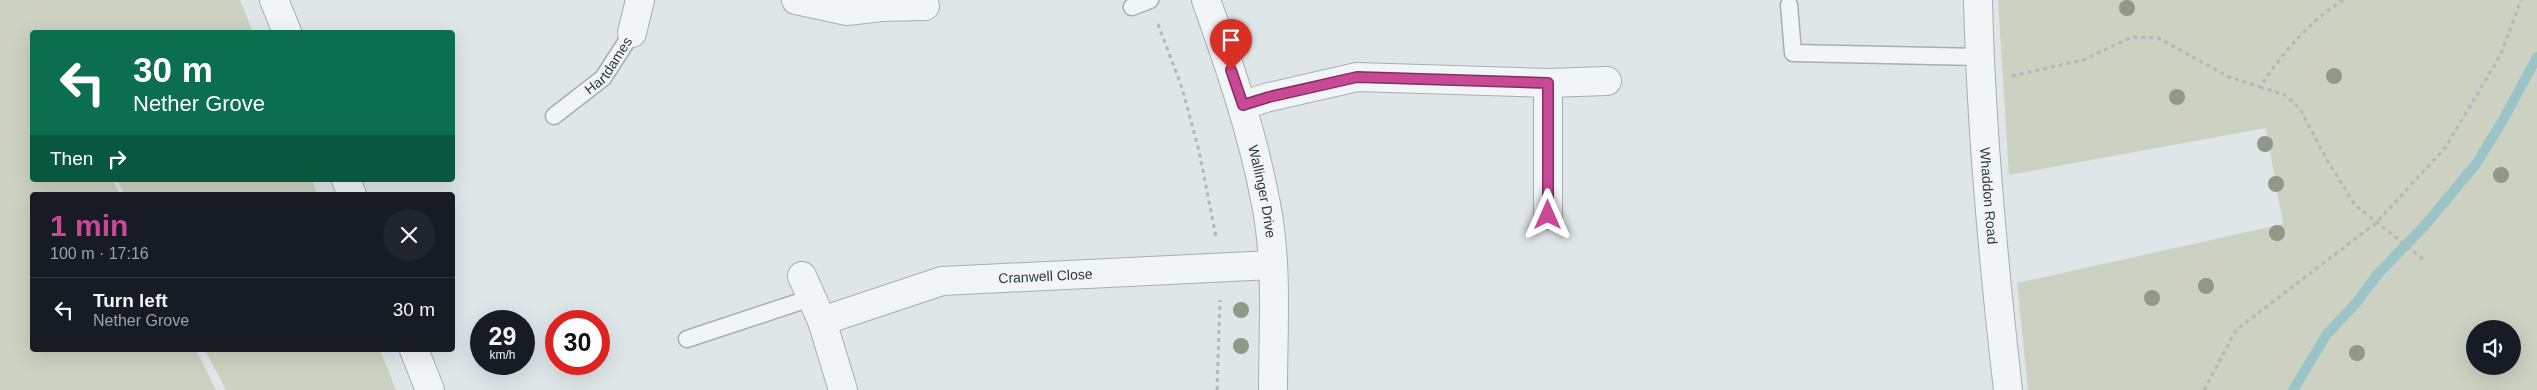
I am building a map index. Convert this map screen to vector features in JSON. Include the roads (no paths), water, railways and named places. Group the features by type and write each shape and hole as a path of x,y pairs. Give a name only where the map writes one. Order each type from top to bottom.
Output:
{"street":[{"path":"274,0 286,30"},
{"name":"Hartdames","path":"632,33 640,0"},
{"path":"796,0 847,11 881,3 925,6"},
{"name":"Wallinger Drive","path":"1206,0 1243,105 1266,205 1273,265 1273,390"},
{"name":"Whaddon Road","path":"1978,0 1980,85 1996,290 2008,390"},
{"path":"1243,105 1269,97 1357,77 1548,83 1607,81"},
{"path":"1548,83 1548,215"},
{"name":"Cranwell Close","path":"812,298 942,281 1273,265"},
{"path":"812,298 844,390"},
{"path":"415,352 430,390"}],"lane":[{"path":"1132,7 1149,0"},
{"path":"1789,5 1793,54 1979,57"},
{"name":"Hartdames","path":"554,116 603,78 632,33"},
{"path":"687,339 812,298"}],"waterway":[{"path":"2293,390 2327,334 2357,302 2377,275 2426,224 2476,164 2503,120 2537,57"}]}
